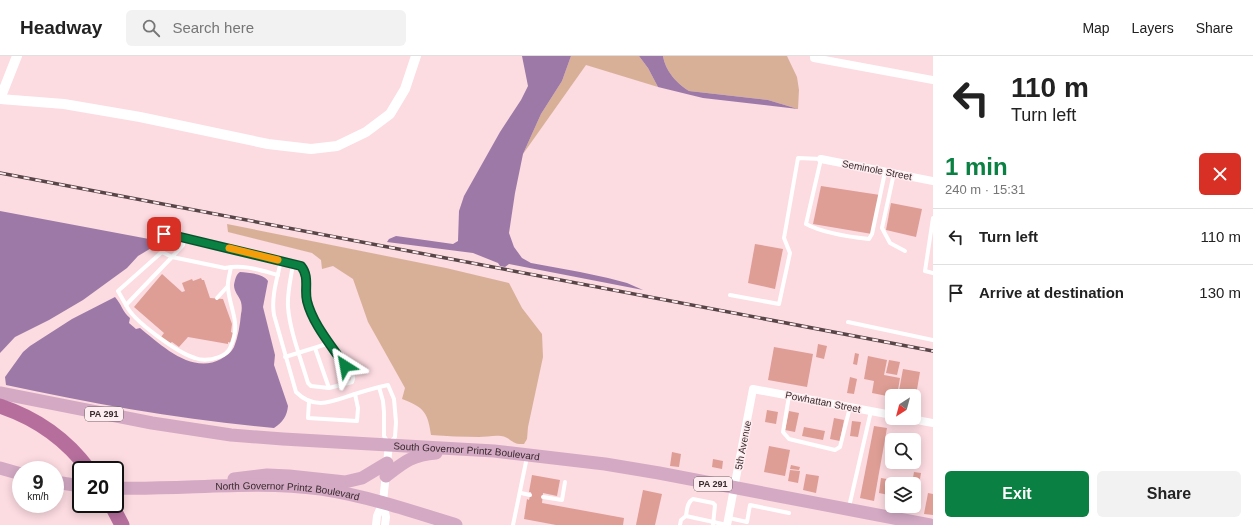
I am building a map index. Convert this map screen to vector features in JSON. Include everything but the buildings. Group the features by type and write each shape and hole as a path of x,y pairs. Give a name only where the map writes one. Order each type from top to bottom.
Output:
{"highway":[{"path":"0,406 28,418 51,432 70,448 82,461"},
{"path":"116,513 122,525"}],"main road":[{"name":"South Governor Printz Boulevard","path":"0,393 152,423 231,435 467,449 528,454 626,467 848,509 890,521 930,525"},
{"path":"200,486 246,477 267,475 351,482 386,470 417,456 467,449"},
{"path":"0,468 12,471"},
{"name":"North Governor Printz Boulevard","path":"124,488 262,485 320,489 383,502 456,525"}],"street":[{"path":"17,56 0,99 64,104 140,117 268,144 311,149 337,146 366,132 390,114 404,89 416,56"},
{"path":"814,57 933,80"},
{"name":"Seminole Street","path":"822,159 933,181"},
{"name":"Powhattan Street","path":"754,389 885,414"},
{"name":"5th Avenue","path":"728,523 754,389"},
{"path":"921,421 933,423"},
{"path":"385,525 386,516 383,502 389,444"},
{"path":"376,525 377,516 383,502"}],"lane":[{"path":"730,295 779,304 790,253 784,238 798,158 822,159 806,224 812,228 855,238 869,238 872,234 885,172"},
{"path":"894,173 882,228 890,243 905,251"},
{"path":"933,218 925,271 933,273"},
{"path":"162,252 161,239 164,234 168,234 184,237 281,261 293,264 301,266 305,270 307,277 307,300 310,309 322,331 353,377 352,382 329,388 311,386 308,383 288,307 293,264"},
{"path":"126,305 183,245 184,237"},
{"path":"162,252 172,257 225,268 250,267 278,275"},
{"path":"162,252 118,291 133,316 168,344 187,356 205,360 215,359 224,355 230,349 236,332 234,311 227,287 231,267"},
{"path":"281,261 273,300 273,308 285,357 296,392 309,401 326,404 355,394 379,387 388,385 394,399 396,422 395,437 389,444 384,436 383,401 379,387"},
{"path":"217,298 227,287"},
{"path":"228,311 234,311"},
{"path":"848,322 933,340"},
{"path":"285,357 330,343"},
{"path":"315,348 329,388"},
{"path":"309,401 308,418 357,421 358,408 355,394"},
{"path":"789,396 783,432 789,439 835,450 840,447 850,407"},
{"path":"848,509 871,411"},
{"path":"513,525 521,493 528,454"},
{"path":"543,497 562,500 565,482"},
{"path":"521,493 530,495"},
{"path":"680,525 681,520 686,516 689,503 693,499 713,503 715,505 713,524"},
{"path":"686,516 713,524 747,522 750,505 789,513"}],"shaded area":[{"path":"522,56 571,56 562,81 541,114 523,154 509,233 514,247 522,258 531,263 608,278 627,283 643,290 509,264 505,267 500,266 498,263 473,253 387,242 389,239 396,236 453,244 458,241 459,211 464,196 528,86"},
{"path":"571,56 639,56 648,68 658,87 586,65 523,154 541,114 562,81"},
{"path":"639,56 663,56 666,66 672,76 680,85 689,91 768,100 798,109 703,98 658,87 648,68"},
{"path":"663,56 787,56 797,77 799,90 798,109 768,100 689,91 680,85 672,76 666,66"},
{"path":"0,211 149,239 154,241 155,244 153,247 138,256 127,268 83,300 49,320 15,337 0,353"},
{"path":"227,224 446,268 509,283 522,308 542,334 543,357 528,427 527,439 524,444 516,443 501,436 473,437 431,435 428,421 424,412 415,405 402,399 405,388 368,322 353,279 333,266 322,269 321,260 312,253 228,232"},
{"path":"240,272 263,276 268,281 263,307 275,355 274,365 288,406 287,413 284,418 274,428 207,421 140,411 6,385 5,377 23,352 30,346 72,319 115,297 130,318 129,323 136,329 140,328 178,356 188,361 199,363 210,363 221,359 233,349 239,331 242,305 234,285 235,279"}],"railway":[{"path":"0,173 933,351"}],"slow traffic":[{"path":"229,248 278,260"}],"route":[{"path":"164,234 301,266 305,270 307,277 307,300 310,309 322,331 345,366"}]}
